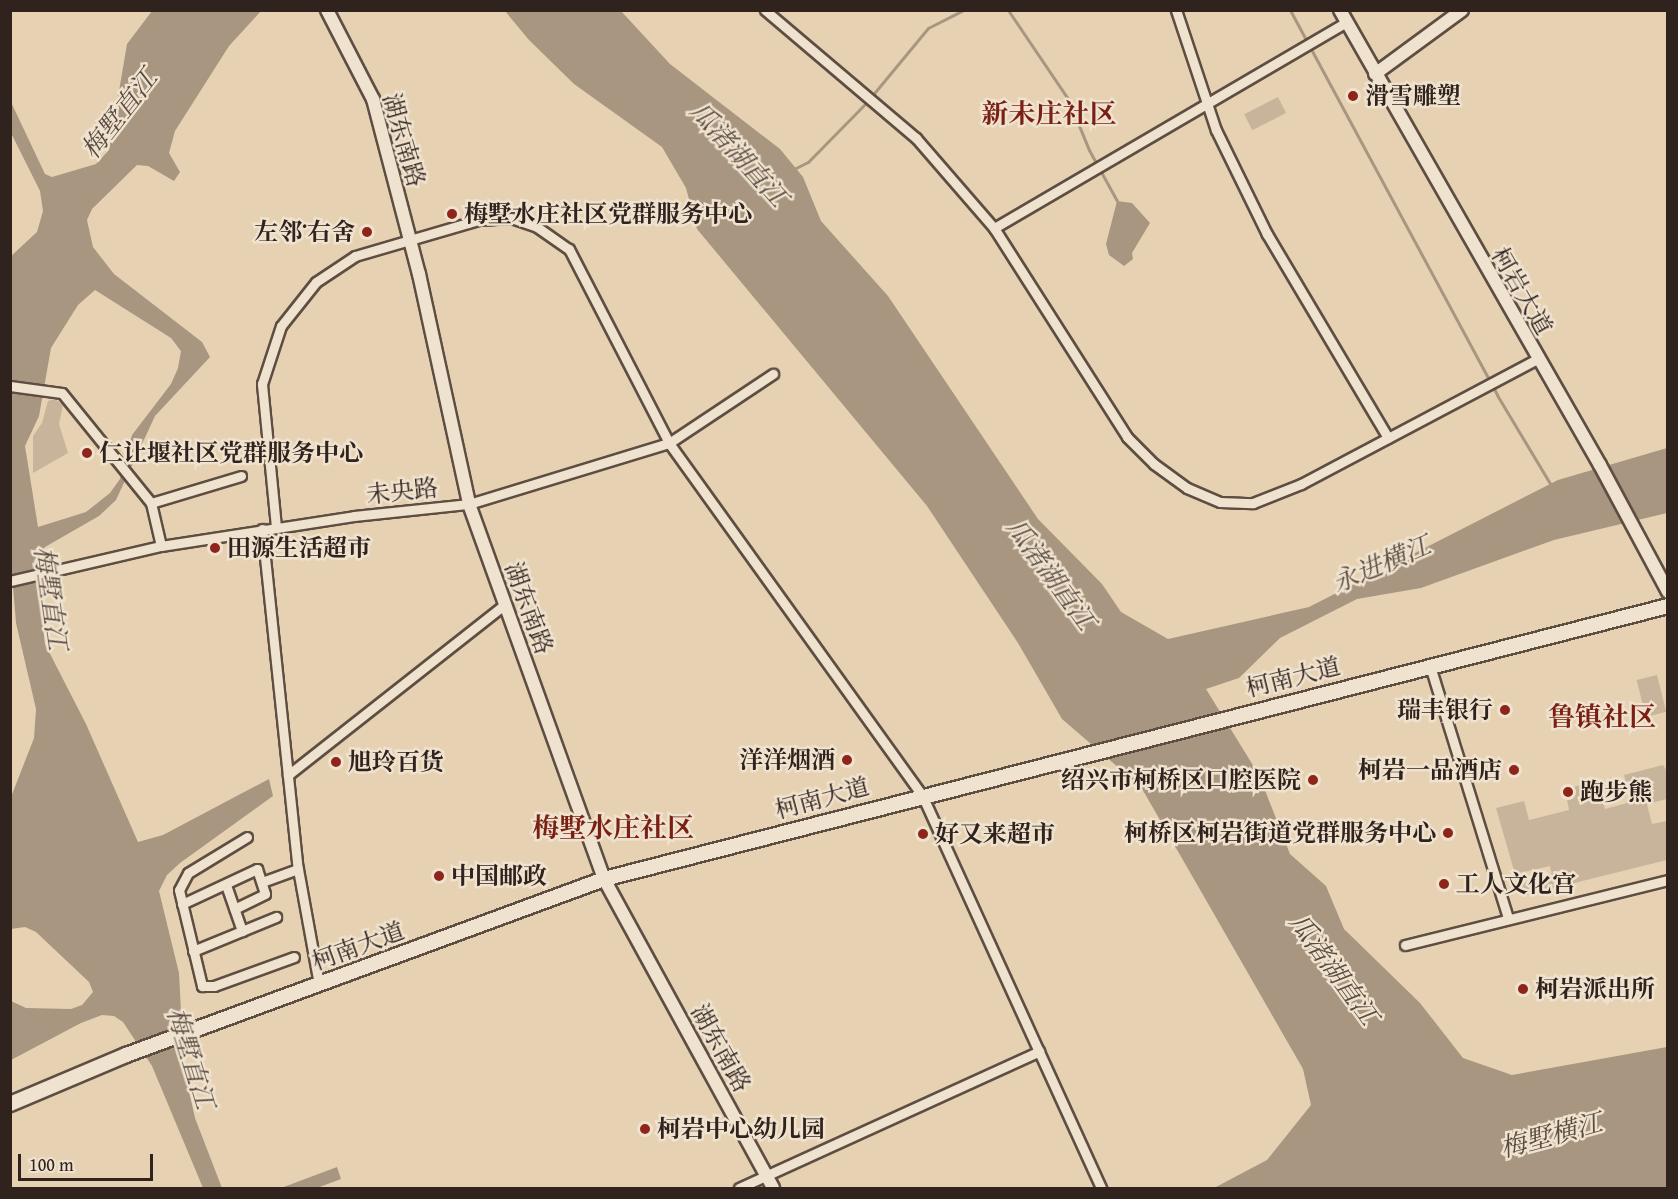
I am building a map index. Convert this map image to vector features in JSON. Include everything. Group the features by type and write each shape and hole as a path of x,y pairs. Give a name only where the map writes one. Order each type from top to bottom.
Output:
{"main road":[{"name":"柯南大道","path":"10,1104 186,1033 604,879 1038,764 1668,606"}],"street":[{"name":"湖东南路","path":"327,10 373,99 410,238 470,504 604,879 773,1188"},
{"path":"765,10 916,138 994,228 1127,437 1154,465 1187,488 1220,502 1253,503 1301,484 1537,359"},
{"path":"1176,10 1216,130 1267,234 1388,438"},
{"path":"1375,74 1462,10"},
{"path":"994,228 1311,42 1343,16"},
{"name":"柯岩大道","path":"1343,16 1537,359 1600,465 1668,592"},
{"path":"276,527 262,384 281,326 301,297 330,271 355,256 410,238 478,220 511,218 537,227 569,249 669,443 922,795 1101,1188"},
{"name":"未央路","path":"10,581 161,546 262,529 470,504 669,443 773,374"},
{"path":"10,386 62,393 151,503 161,546"},
{"path":"151,503 241,476"},
{"path":"262,529 298,869 319,984"},
{"path":"288,775 505,604"},
{"path":"1430,666 1508,918"},
{"path":"247,837 188,873 179,890 202,986 214,986 294,957"},
{"path":"183,904 257,869 265,894 234,909"},
{"path":"262,882 298,869"},
{"path":"1405,945 1668,880"},
{"path":"226,885 242,931"},
{"path":"194,951 276,917"},
{"path":"739,1188 1039,1051"}],"shaded area":[{"path":"1278,97 1286,113 1252,130 1244,114"},
{"path":"55,399 63,405 59,424 68,453 33,473 33,436 42,423 48,401"},
{"path":"1657,675 1666,712 1646,717 1637,680"},
{"path":"1663,765 1667,771 1667,799 1647,804 1652,824 1667,821 1667,860 1522,896 1518,885 1552,876 1550,866 1515,874 1496,808 1524,801 1529,820 1569,810 1565,789 1597,781 1605,809 1631,802 1624,775"}],"water":[{"name":"梅墅直江","path":"152,11 261,11 229,46 175,131 169,153 180,172 174,181 148,166 137,165 92,209 87,220 93,247 114,274 202,342 210,357 155,416 116,500 99,516 45,547 35,562 45,644 86,724 138,842 163,835 269,779 273,796 180,863 167,875 159,891 179,973 184,1069 195,1118 222,1188 203,1188 152,1066 123,1022 114,1016 102,1015 81,1023 11,1060 11,1001 26,1008 71,1009 82,1005 93,992 89,982 36,932 25,927 11,929 11,797 34,738 36,709 16,623 11,563 10,257 37,232 43,211 40,191 11,133 10,100 45,174 52,177 96,164 109,150 127,44","holes":["95,290 171,338 181,351 178,368 171,384 132,435 120,479 110,493 86,512 38,527 25,446 39,416 51,348 78,305"]},
{"path":"505,11 621,11 670,64 780,149 803,177 821,221 888,296 1038,519 1102,584 1121,612 1168,639 1309,607 1558,480 1667,448 1667,513 1554,540 1421,588 1357,599 1280,638 1239,678 1206,689 1259,775 1290,854 1326,886 1344,929 1420,1003 1463,1058 1512,1075 1667,1047 1667,1188 1214,1188 1267,1160 1311,1105 1303,1069 1141,787 1062,719 1018,643 927,506 697,229 686,188 662,147 574,84 529,40"},
{"path":"1117,201 1132,203 1150,223 1132,253 1133,259 1124,266 1109,255 1106,244"},
{"path":"337,1167 341,1179 317,1188 281,1188"}],"waterway":[{"path":"794,169 808,162 866,103 928,28 963,10"},
{"path":"1008,10 1068,99 1089,150 1117,201"},
{"path":"1290,10 1497,395 1552,487"}],"place":[{"name":"滑雪雕塑","path":"1353,96"},
{"name":"梅墅水庄社区党群服务中心","path":"452,214"},
{"name":"左邻˙右舍","path":"367,232"},
{"name":"仁让堰社区党群服务中心","path":"87,453"},
{"name":"田源生活超市","path":"215,548"},
{"name":"瑞丰银行","path":"1505,710"},
{"name":"洋洋烟酒","path":"847,760"},
{"name":"旭玲百货","path":"336,762"},
{"name":"柯岩一品酒店","path":"1514,770"},
{"name":"绍兴市柯桥区口腔医院","path":"1313,780"},
{"name":"跑步熊","path":"1568,792"},
{"name":"柯桥区柯岩街道党群服务中心","path":"1448,833"},
{"name":"好又来超市","path":"923,834"},
{"name":"中国邮政","path":"439,876"},
{"name":"工人文化宫","path":"1444,884"},
{"name":"柯岩派出所","path":"1523,989"},
{"name":"柯岩中心幼儿园","path":"645,1129"}],"district":[{"name":"新未庄社区","path":"1049,114"},
{"name":"鲁镇社区","path":"1602,717"},
{"name":"梅墅水庄社区","path":"613,828"}],"water label":[{"name":"瓜渚湖直江","path":"739,154"},
{"name":"永进横江","path":"1381,564"},
{"name":"瓜渚湖直江","path":"1051,574"},
{"name":"瓜渚湖直江","path":"1334,969"},
{"name":"梅墅横江","path":"1551,1135"}]}
